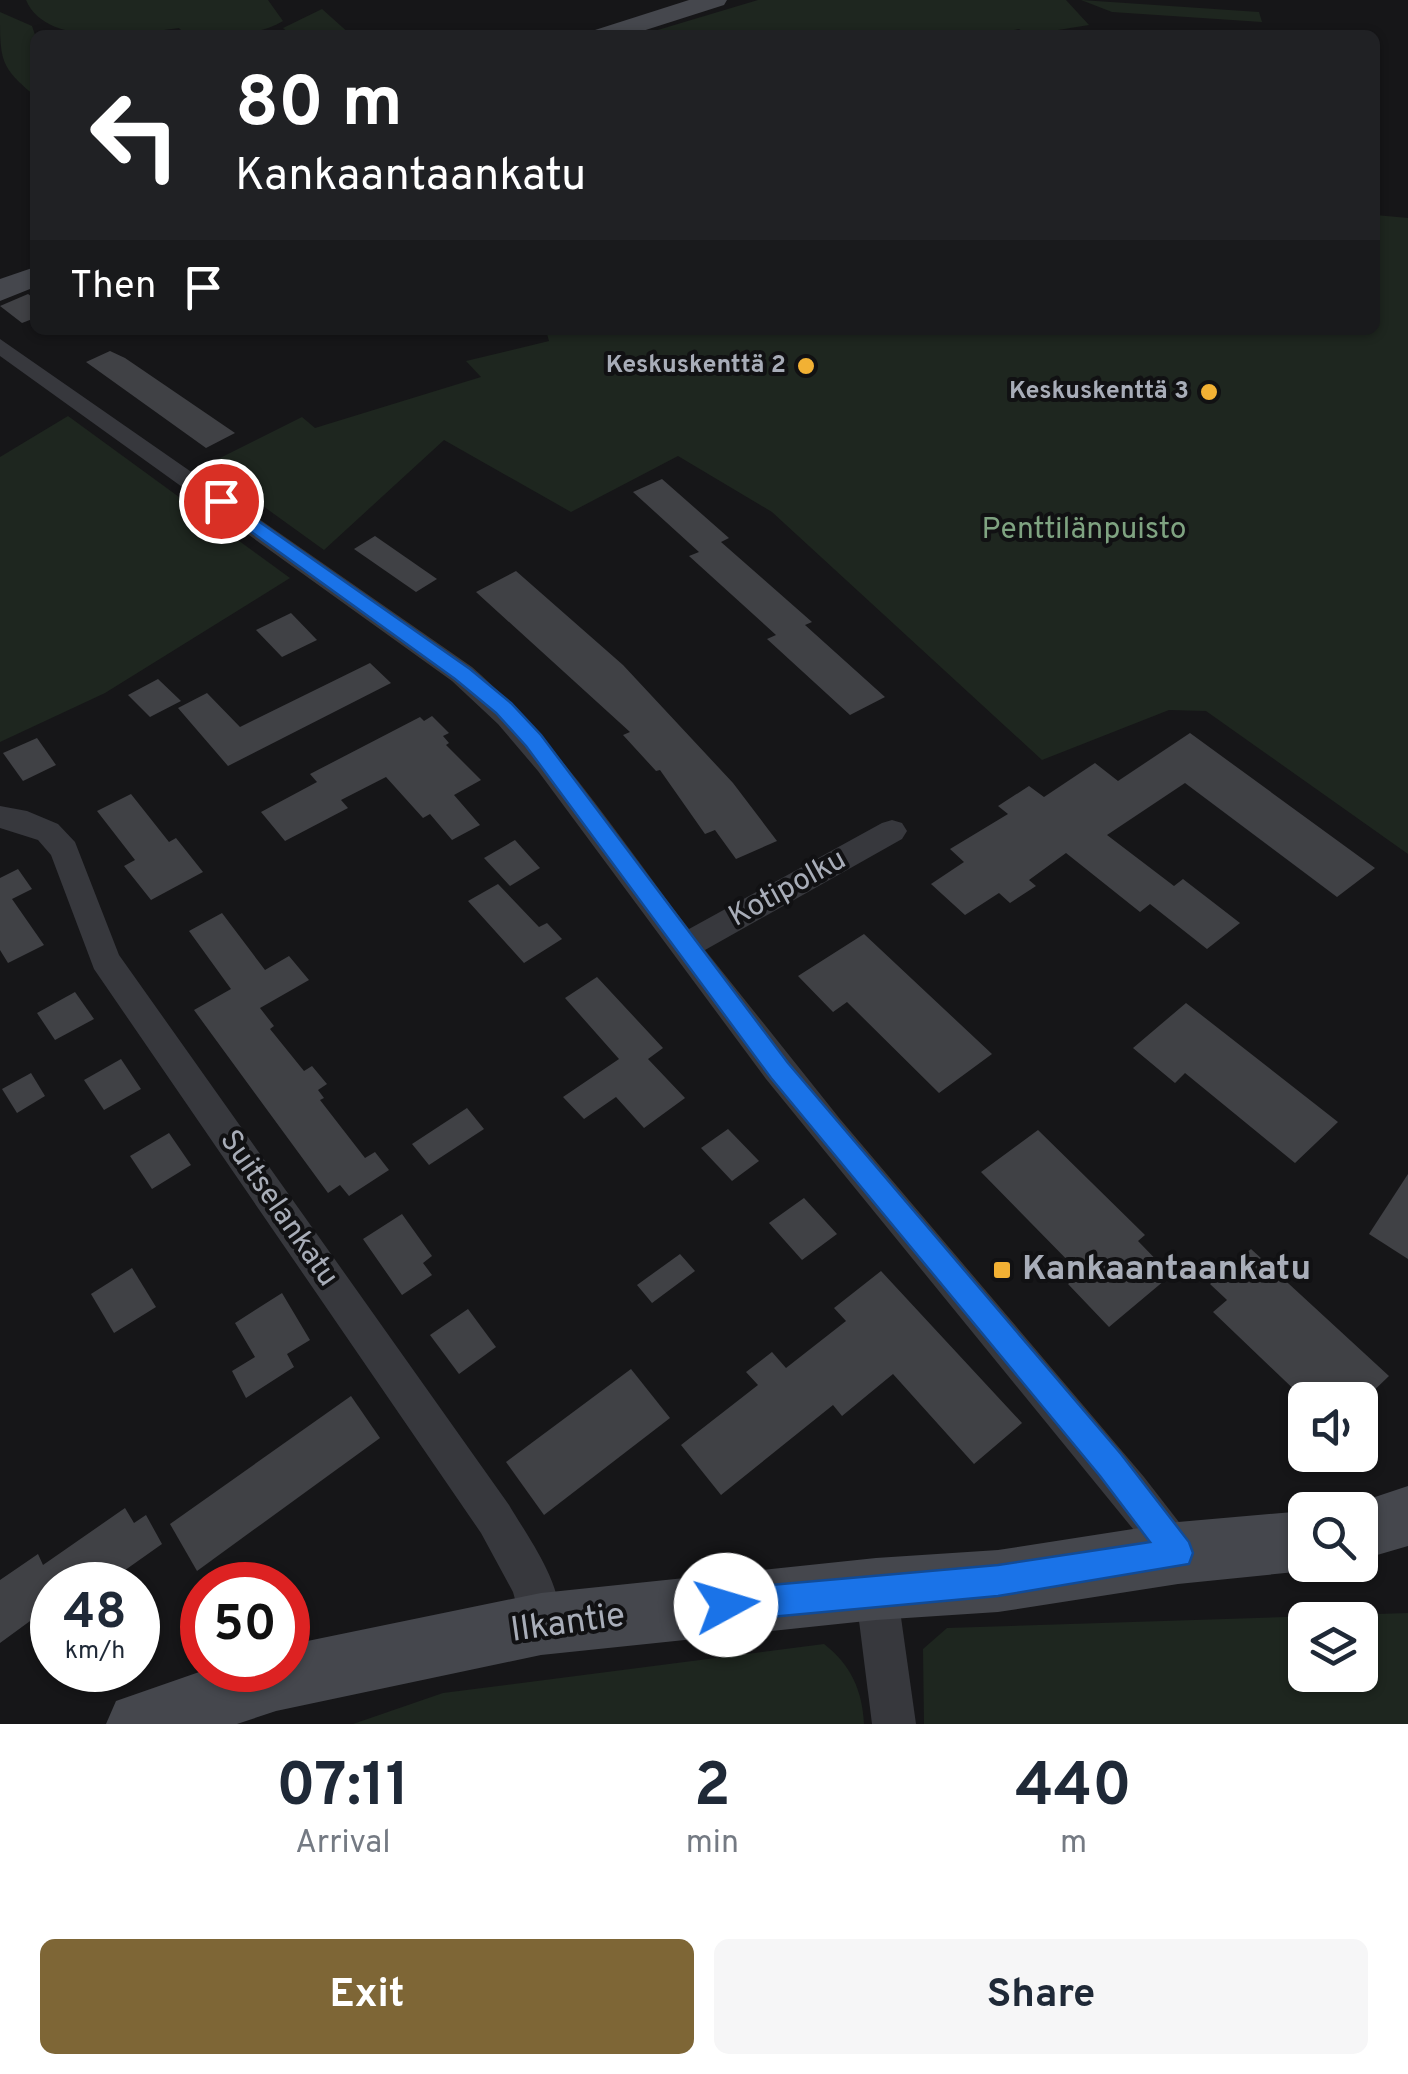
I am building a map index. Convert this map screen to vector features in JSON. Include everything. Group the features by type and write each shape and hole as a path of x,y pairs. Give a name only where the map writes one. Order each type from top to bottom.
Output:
{"main road":[{"path":"620,30 714,0"},
{"path":"0,291 30,278"},
{"path":"1378,1525 1408,1516"},
{"name":"Ilkantie","path":"139,1724 276,1679 541,1624 998,1580 1178,1553 1288,1543"}],"street":[{"path":"0,346 462,674 503,708 534,741 684,948 780,1071 1111,1465 1178,1553"},
{"name":"Suitselankatu","path":"0,817 48,832 64,850 105,960 495,1519 532,1586 541,1624"},
{"name":"Kotipolku","path":"684,948 892,831"},
{"path":"876,1589 894,1724"}],"green space":[{"path":"26,0 268,0 283,21 263,30 65,30 33,11"},
{"path":"758,0 1066,0 1089,25 1058,30 658,30"},
{"path":"1081,0 1259,12 1262,22 1112,12"},
{"path":"322,9 345,30 285,30 283,28"},
{"path":"0,12 32,26 30,92 4,62"},
{"name":"Penttilänpuisto","path":"1380,215 1408,218 1408,854 1206,711 1169,710 1042,760 772,512 678,456 571,512 444,440 324,550 206,465 302,417 315,428 481,377 466,361 549,341 547,335 1380,335"},
{"path":"68,416 290,578 105,693 0,742 0,457"},
{"path":"1408,1613 1408,1724 924,1724 923,1649 947,1628 1288,1617 1288,1692 1378,1692 1378,1614"},
{"path":"824,1644 853,1679 864,1724 353,1724 443,1693"}],"building":[{"path":"28,294 30,320 22,323 0,306"},
{"path":"110,351 235,433 206,448 86,362"},
{"path":"662,479 729,538 721,542 812,622 805,625 885,697 850,715 767,639 776,635 689,556 699,552 633,492"},
{"path":"375,536 437,579 416,592 354,549"},
{"path":"516,571 623,665 733,783 777,841 736,859 715,830 705,834 660,770 656,771 623,735 630,732 476,592"},
{"path":"291,613 317,640 282,657 256,630"},
{"path":"370,663 391,683 228,766 178,708 207,693 240,727"},
{"path":"158,679 181,701 150,717 128,695"},
{"path":"432,716 449,733 443,736 449,743 446,745 481,780 454,795 480,825 452,840 430,814 423,818 386,777 341,800 348,808 285,841 261,812 317,782 310,774 420,717 424,721"},
{"path":"1190,733 1375,868 1337,897 1185,783 1107,835 1174,886 1183,879 1240,923 1207,949 1150,904 1140,912 1066,853 1029,880 1036,886 1010,903 999,893 965,915 931,884 964,862 950,849 1008,814 998,806 1029,786 1044,797 1095,763 1118,781"},
{"path":"37,738 56,765 23,781 3,753"},
{"path":"131,794 169,842 176,838 203,872 151,900 124,866 135,860 97,811"},
{"path":"515,840 540,868 510,886 484,858"},
{"path":"18,869 32,889 12,899 44,945 8,963 0,950 0,878"},
{"path":"498,884 539,927 547,923 562,939 524,963 468,901"},
{"path":"222,913 265,970 289,956 309,980 260,1008 274,1026 270,1029 304,1071 312,1066 327,1084 318,1090 324,1098 320,1100 365,1158 375,1152 389,1170 349,1196 340,1185 328,1193 194,1010 231,989 189,931"},
{"path":"864,934 992,1054 939,1093 847,1002 833,1012 798,976"},
{"path":"597,977 663,1048 648,1059 685,1098 644,1128 616,1097 584,1119 563,1097 619,1059 565,998"},
{"path":"75,992 94,1019 55,1040 37,1013"},
{"path":"1186,1003 1338,1122 1295,1163 1185,1073 1175,1083 1133,1048"},
{"path":"121,1059 141,1089 104,1110 84,1080"},
{"path":"31,1073 45,1096 17,1113 2,1089"},
{"path":"467,1108 484,1129 429,1165 412,1144"},
{"path":"728,1129 759,1161 732,1181 701,1148"},
{"path":"1038,1130 1145,1235 1138,1241 1171,1275 1109,1327 1068,1284 1081,1274 981,1172"},
{"path":"169,1133 191,1165 152,1189 130,1156"},
{"path":"1408,1174 1408,1259 1369,1234"},
{"path":"804,1198 837,1234 802,1260 769,1223"},
{"path":"402,1214 432,1256 423,1263 432,1275 402,1295 363,1239"},
{"path":"1251,1249 1389,1376 1378,1387 1378,1382 1288,1384 1213,1312 1227,1300 1210,1284"},
{"path":"680,1254 695,1271 652,1303 637,1285"},
{"path":"132,1268 156,1307 114,1333 91,1294"},
{"path":"881,1271 1022,1423 974,1464 893,1374 842,1416 833,1405 721,1495 681,1445 758,1385 746,1372 772,1352 786,1368 846,1321 834,1308"},
{"path":"282,1293 310,1340 287,1354 294,1367 246,1398 232,1371 255,1357 235,1323"},
{"path":"468,1309 496,1347 459,1374 430,1335"},
{"path":"631,1369 670,1418 544,1515 506,1462"},
{"path":"351,1396 380,1438 209,1562 192,1562 170,1524"},
{"path":"125,1508 134,1523 146,1515 162,1544 137,1562 47,1562"},
{"path":"38,1554 42,1562 30,1562 30,1621 0,1643 0,1580"}],"place":[{"name":"Keskuskenttä 2","path":"806,366"},
{"name":"Keskuskenttä 3","path":"1209,392"},
{"name":"Kankaantaankatu","path":"1002,1270"}],"route":[{"path":"221,501 462,674 503,708 534,741 684,948 780,1071 1111,1465 1178,1553 998,1580 726,1605"}]}
